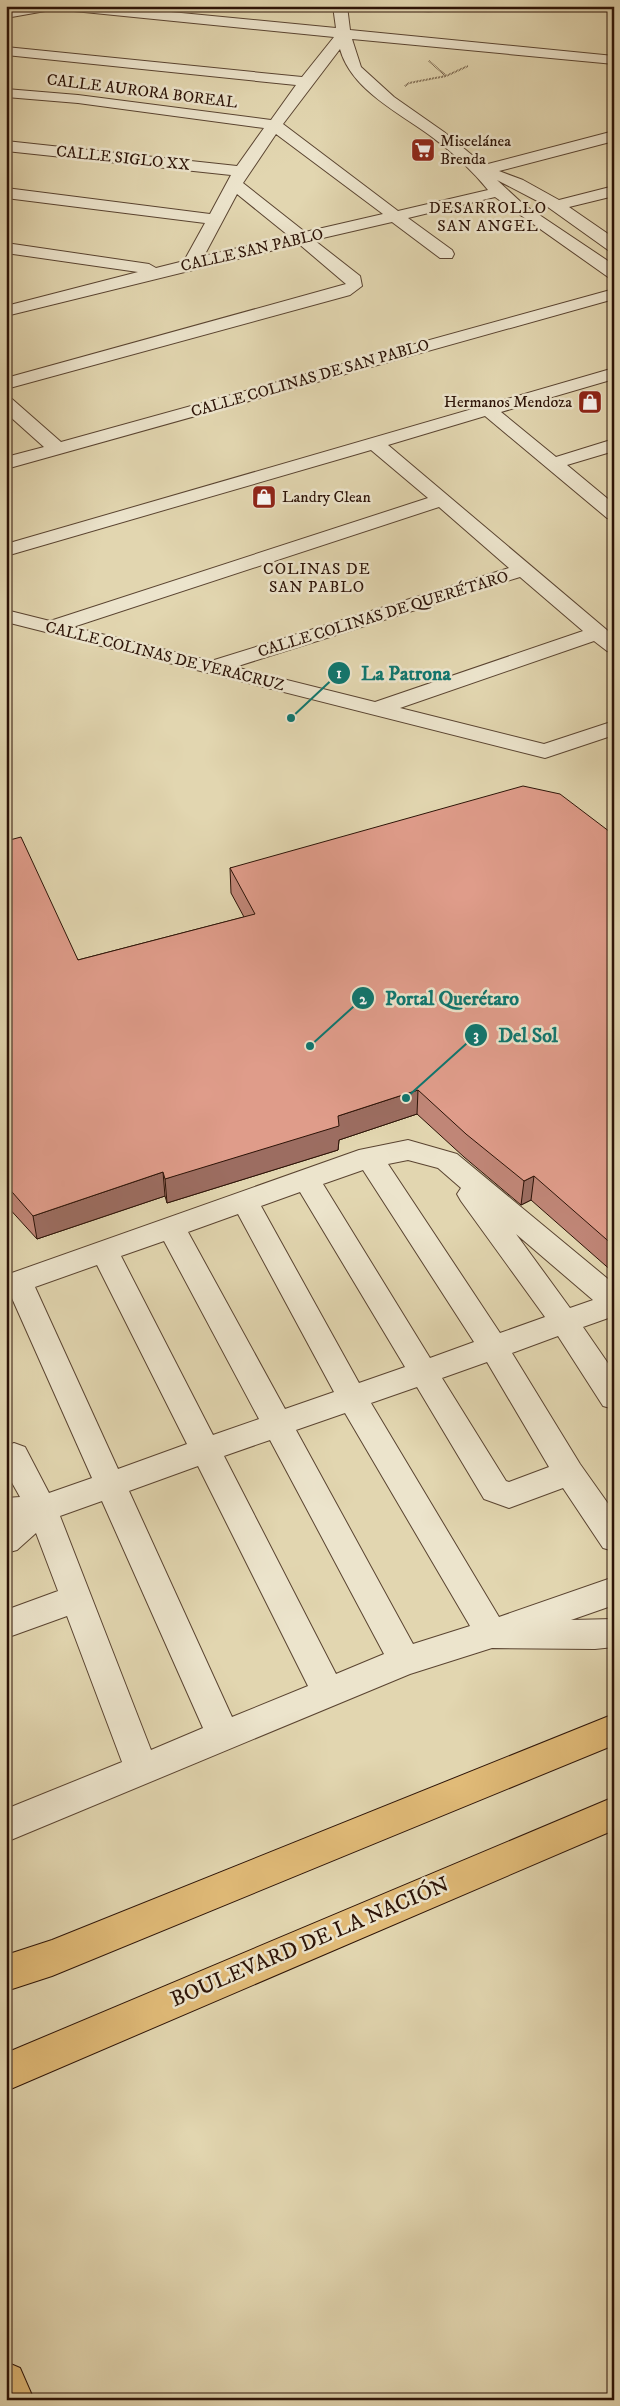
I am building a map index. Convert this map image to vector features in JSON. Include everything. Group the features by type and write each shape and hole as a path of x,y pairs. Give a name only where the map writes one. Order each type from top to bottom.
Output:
{"main road":[{"path":"6,1973 52,1958 614,1729"},
{"name":"BOULEVARD DE LA NACIÓN","path":"6,2072 614,1813"},
{"path":"6,2382 13,2400"}],"street":[{"path":"6,14 51,6"},
{"path":"64,6 614,60"},
{"path":"340,6 344,34 352,66 389,100 439,135 481,171 498,192 614,273"},
{"path":"419,6 438,6"},
{"path":"191,264 237,177 306,82 344,34"},
{"path":"6,51 306,82"},
{"name":"CALLE AURORA BOREAL","path":"6,93 78,100 274,125"},
{"path":"274,125 446,254"},
{"path":"481,171 614,136"},
{"name":"CALLE SIGLO XX","path":"6,146 237,177"},
{"path":"481,171 504,177 558,205 614,246"},
{"path":"6,384 344,291 354,286 354,280 303,238 237,177"},
{"path":"558,205 614,191"},
{"name":"CALLE SAN PABLO","path":"6,311 191,264 498,192"},
{"path":"6,193 214,219"},
{"path":"6,248 163,271"},
{"name":"CALLE COLINAS DE SAN PABLO","path":"6,463 614,294"},
{"path":"6,550 614,373"},
{"path":"6,403 57,448"},
{"path":"487,409 555,463 614,514"},
{"path":"374,442 614,647"},
{"path":"555,463 614,445"},
{"path":"51,626 441,500"},
{"name":"CALLE COLINAS DE QUERÉTARO","path":"213,667 523,570"},
{"name":"CALLE COLINAS DE VERACRUZ","path":"6,616 545,751 614,728"},
{"path":"376,709 598,633"},
{"path":"6,1511 42,1509 111,1484 205,1450 564,1322 614,1303 447,1161 408,1150 369,1157 13,1284 111,1484 224,1736"},
{"path":"369,1157 493,1347 569,1473 614,1538"},
{"path":"447,1161 564,1322 614,1397"},
{"path":"306,1179 495,1490 509,1495 569,1473"},
{"path":"244,1201 352,1398 492,1634"},
{"path":"171,1227 405,1661"},
{"path":"104,1251 329,1693"},
{"path":"9,1451 42,1509 142,1770"},
{"path":"6,1540 42,1509"},
{"path":"6,1826 405,1661 492,1634 614,1591"},
{"path":"6,1624 76,1599"},
{"path":"492,1634 595,1636 614,1633"}],"path":[{"path":"389,100 409,83 446,76 471,65 485,48"}],"building":[{"path":"523,786 560,794 614,835 614,1246 534,1176 524,1181 466,1134 418,1090 338,1116 339,1126 165,1179 163,1172 33,1216 6,1185 6,841 21,837 78,960 255,914 230,868"}],"place":[{"name":"Miscelánea Brenda","path":"423,150"},
{"name":"Hermanos Mendoza","path":"590,402"},
{"name":"Landry Clean","path":"264,497"},
{"name":"La Patrona","path":"291,718"},
{"name":"Portal Querétaro","path":"310,1046"},
{"name":"Del Sol","path":"406,1098"}],"district":[{"name":"DESARROLLO SAN ANGEL","path":"488,217"},
{"name":"COLINAS DE SAN PABLO","path":"317,578"}]}
